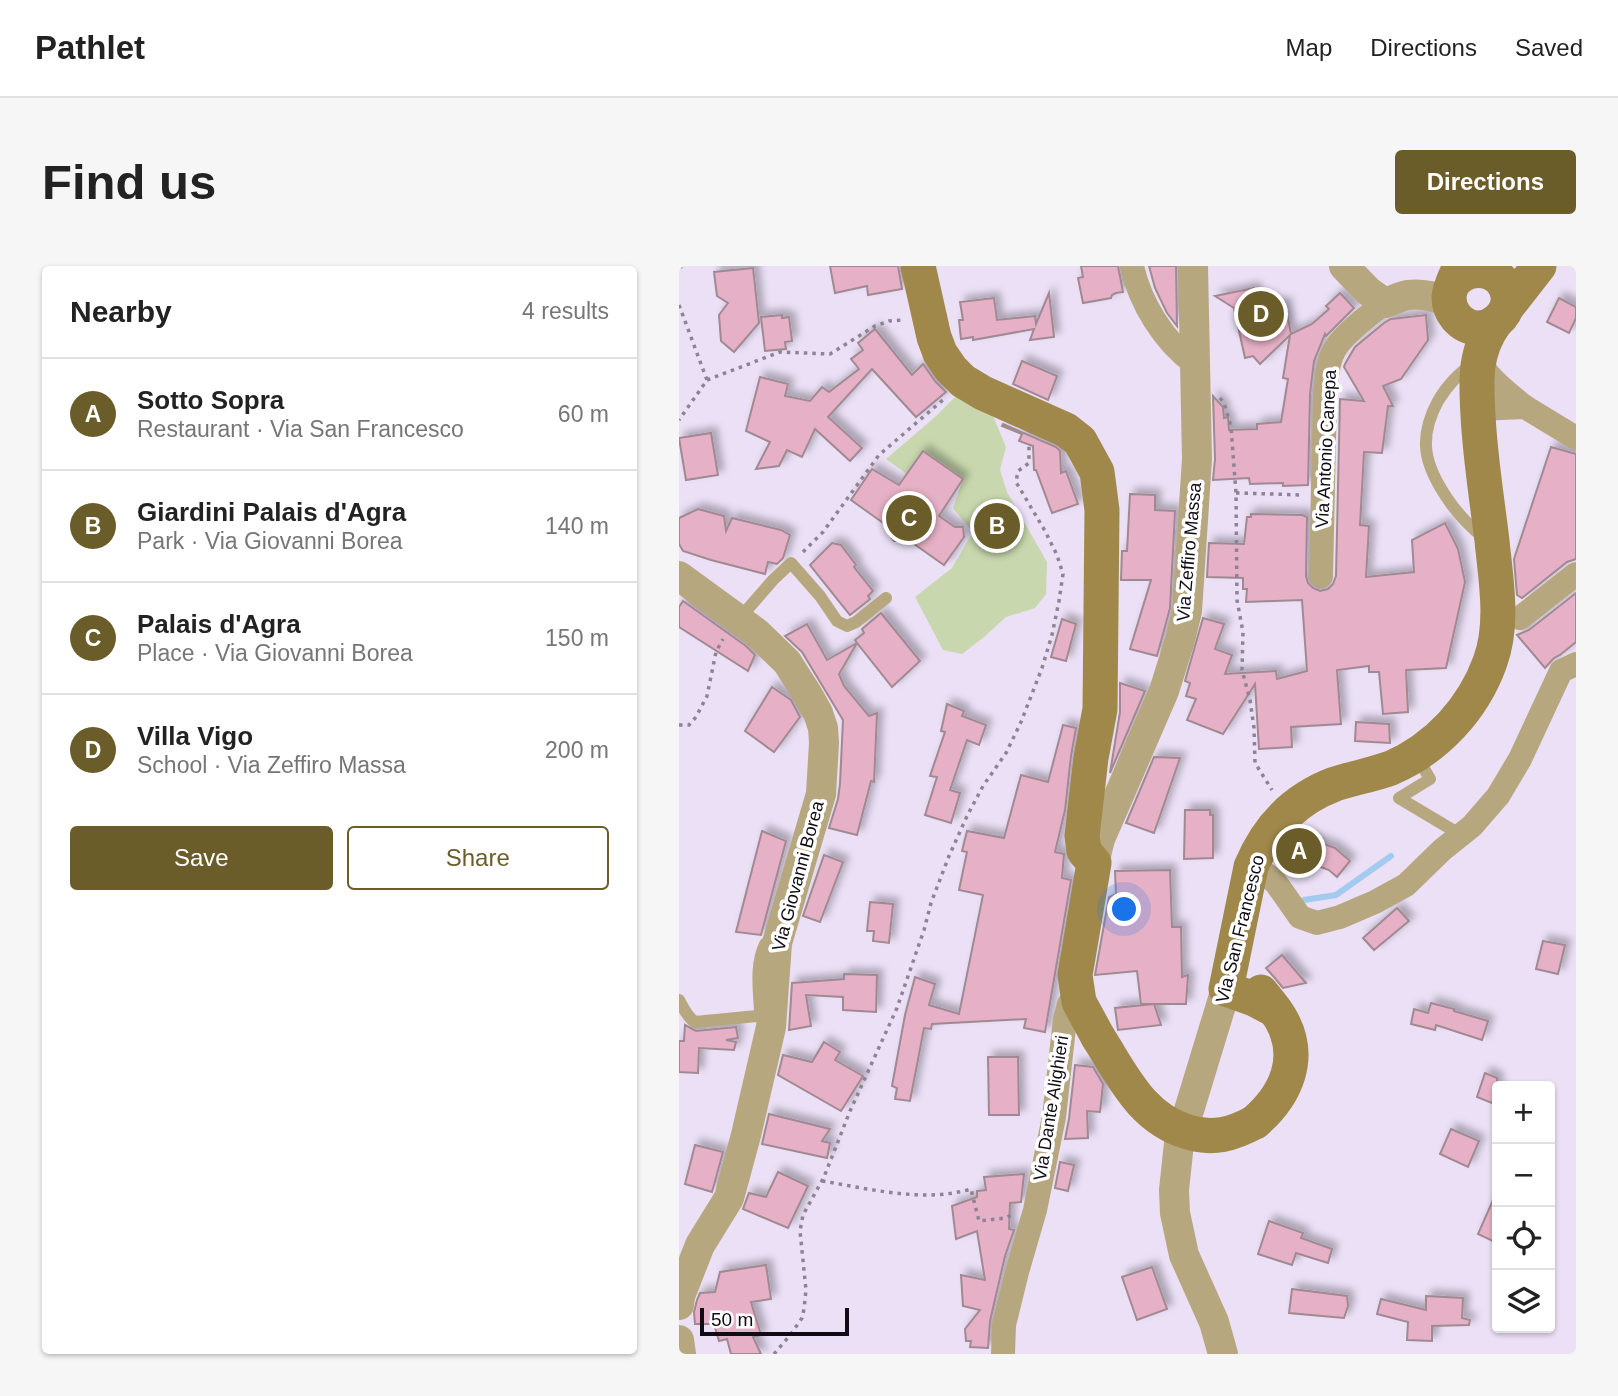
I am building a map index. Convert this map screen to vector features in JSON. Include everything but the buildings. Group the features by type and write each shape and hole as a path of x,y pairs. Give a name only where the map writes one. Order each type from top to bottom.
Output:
{"main road":[{"path":"918,266 934,337 940,353 951,369 963,381 983,393 1066,430 1080,440 1097,472 1102,510 1100,709 1082,836 1084,851 1094,863"},
{"path":"1468,296 1539,266"},
{"name":"Via San Francesco","path":"1226,989 1251,867 1268,835 1292,808 1310,795 1337,784 1375,774 1415,755 1456,721 1484,678 1492,658 1497,635 1497,591 1477,409 1478,361 1471,337 1468,296"},
{"name":"Via Dante Alighieri","path":"1077,993 1075,967 1094,863"},
{"path":"1077,993 1081,1008 1098,1037 1142,1104 1157,1118 1175,1129 1198,1135 1219,1136 1238,1132 1267,1111 1280,1093 1291,1069 1291,1052 1282,1021 1247,974 1235,950"},
{"path":"1226,989 1275,1010"}],"street":[{"path":"1132,266 1139,293 1162,330 1179,353 1195,364"},
{"name":"Via Zeffiro Massa","path":"1094,863 1100,839 1164,691 1187,611 1197,459 1193,266"},
{"path":"1344,266 1368,291 1396,299 1428,296 1443,300 1468,296"},
{"name":"Via Antonio Canepa","path":"1321,576 1325,394 1331,357 1344,338 1375,309 1396,299"},
{"path":"1478,361 1488,376 1506,393 1576,438"},
{"path":"1477,409 1525,407"},
{"path":"1520,618 1576,574"},
{"name":"Via Giovanni Borea","path":"679,1305 700,1245 729,1198 743,1148 771,1027 777,943 821,794 824,743 818,713 787,662 757,632 681,583"},
{"path":"1251,867 1276,883 1300,917 1317,923 1375,902 1406,886 1435,857 1453,831 1485,813 1512,774 1561,671 1576,664"},
{"name":"Via San Francesco","path":"1223,1354 1214,1322 1184,1255 1175,1213 1174,1190 1179,1143 1226,989"},
{"name":"Via Dante Alighieri","path":"1003,1354 1004,1325 1035,1206 1053,1117 1065,1019 1069,1004 1077,993"},
{"path":"679,1340 681,1354"}],"lane":[{"path":"1478,361 1458,374 1435,406 1425,447 1429,467 1444,494 1473,529 1492,545"},
{"path":"739,619 791,563 838,621 847,626 856,622 886,597"},
{"path":"1415,755 1430,779 1399,797 1453,831"},
{"path":"679,1000 695,1022 757,1016 758,965 761,951 765,944 777,943"}],"path":[{"path":"679,267 685,266"},
{"path":"679,305 707,380"},
{"path":"679,420 707,380 780,352 830,354 875,326 889,321 929,317"},
{"path":"791,563 823,532 879,455 963,381"},
{"path":"1218,397 1224,403 1231,428 1237,600 1243,632 1242,670 1254,728 1255,763 1260,770"},
{"path":"773,1354 802,1318 806,1290 800,1231 803,1215 822,1181 850,1111 897,1009 931,902 949,856 983,786 1006,753 1021,722 1052,635 1063,574 1045,531 1016,482 1018,471 1029,463 1031,414"},
{"path":"1235,493 1323,496"},
{"path":"679,725 689,725 696,717 707,696 716,652 732,623 739,619"},
{"path":"822,1181 898,1194 953,1194 971,1189 979,1221 1005,1218 1035,1206"}],"green space":[{"path":"959,393 993,416 1006,447 1000,470 1007,492 1047,562 1046,594 1035,608 1006,617 962,654 943,650 915,597 952,568 973,532 953,508 963,479 923,451 907,474 886,459"}],"waterway":[{"path":"1304,900 1336,895 1391,856"}],"place":[{"name":"Villa Vigo","path":"1261,314"},
{"name":"Palais d'Agra","path":"909,518"},
{"name":"Giardini Palais d'Agra","path":"997,526"},
{"name":"Sotto Sopra","path":"1299,851"}]}
